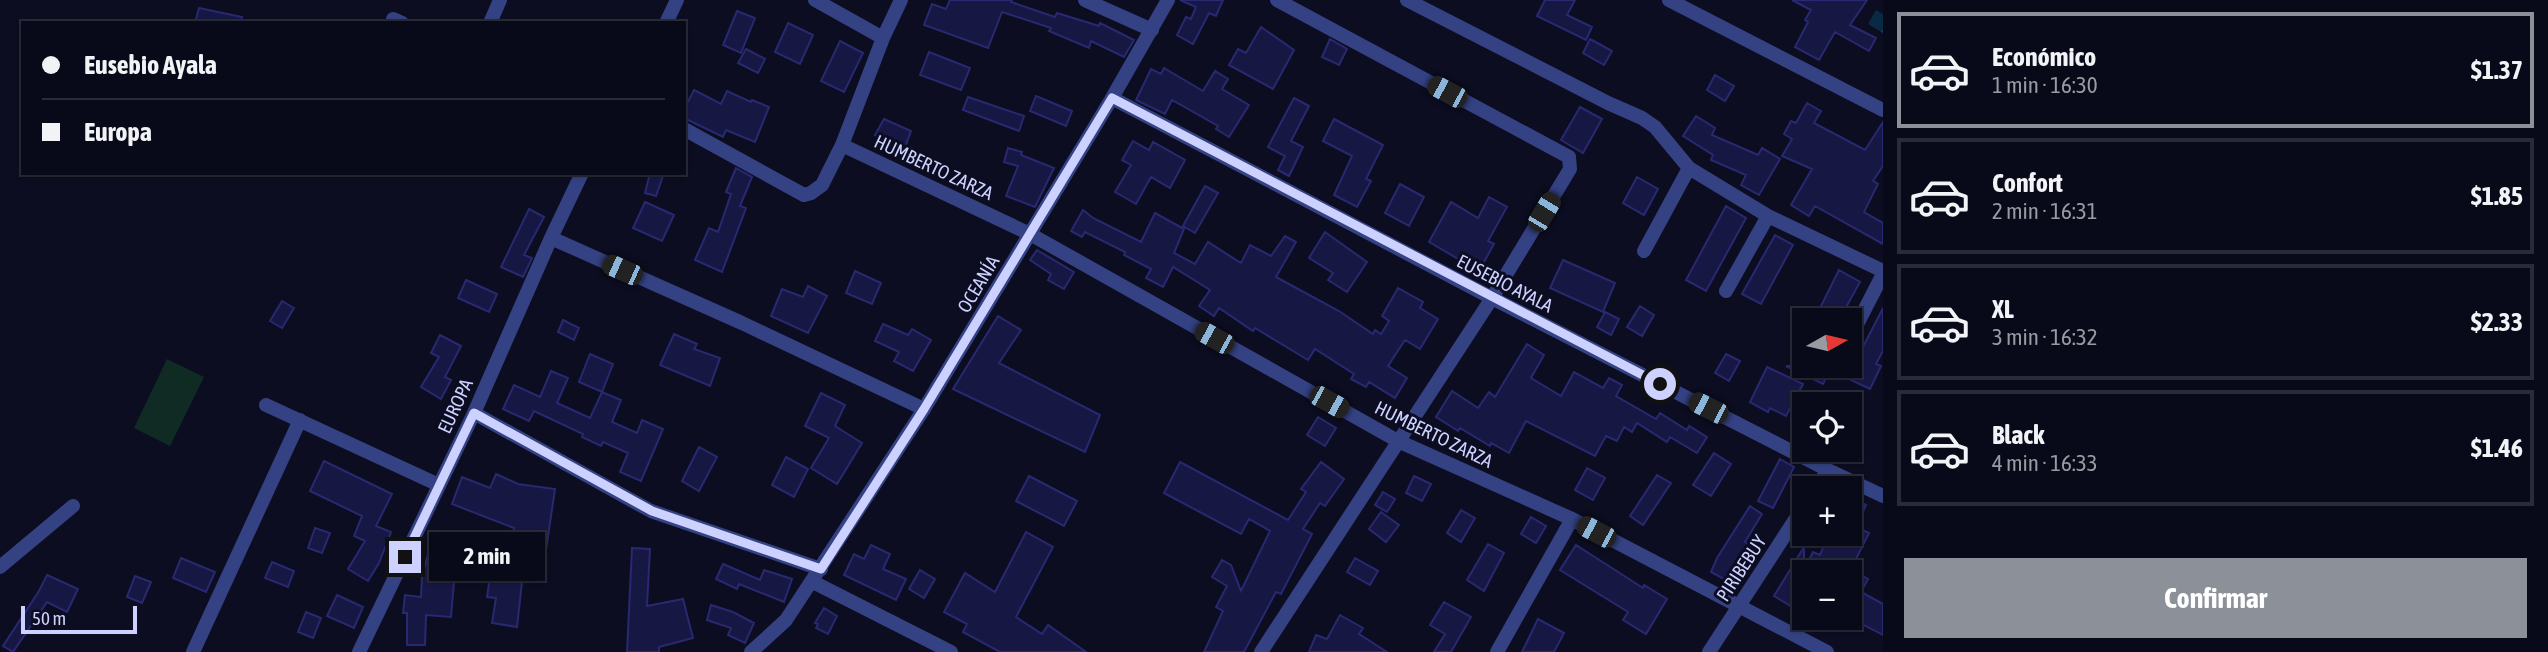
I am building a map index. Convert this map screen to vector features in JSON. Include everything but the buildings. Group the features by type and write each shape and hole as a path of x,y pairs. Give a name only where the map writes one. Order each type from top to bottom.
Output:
{"street":[{"path":"491,21 500,0"},
{"path":"667,21 677,0"},
{"path":"815,0 883,38"},
{"path":"686,130 804,195 811,193 822,185 842,145 883,38 901,0"},
{"path":"1085,0 1152,30"},
{"name":"OCEANÍA","path":"751,652 786,620 924,409 1112,98 1167,0"},
{"path":"1261,652 1492,298 1570,169 1569,158 1277,0"},
{"path":"1407,0 1642,118 1655,127 1689,168 1768,216 1883,273 1862,314"},
{"path":"1669,0 1883,110"},
{"name":"EUSEBIO AYALA","path":"1112,98 1492,298 1883,496"},
{"name":"HUMBERTO ZARZA","path":"842,145 1030,234 1398,441 1572,519 1827,652"},
{"path":"1644,251 1689,168"},
{"name":"EUROPA","path":"359,652 474,413 581,175"},
{"path":"1727,291 1768,216"},
{"path":"551,238 742,323 924,409"},
{"path":"267,405 439,485"},
{"path":"474,413 652,511 821,569"},
{"path":"193,652 300,420"},
{"path":"1824,476 1828,470"},
{"path":"0,567 73,506"},
{"path":"1497,652 1572,519"},
{"name":"PIRIBEBUY","path":"1709,652 1792,525"},
{"path":"813,582 951,652"}],"green space":[{"path":"167,359 204,377 170,446 134,428"}],"water":[{"path":"1876,10 1883,14 1883,33 1868,24"}],"route":[{"path":"405,557 474,413 652,511 821,569 924,409 1112,98 1660,384"}]}
